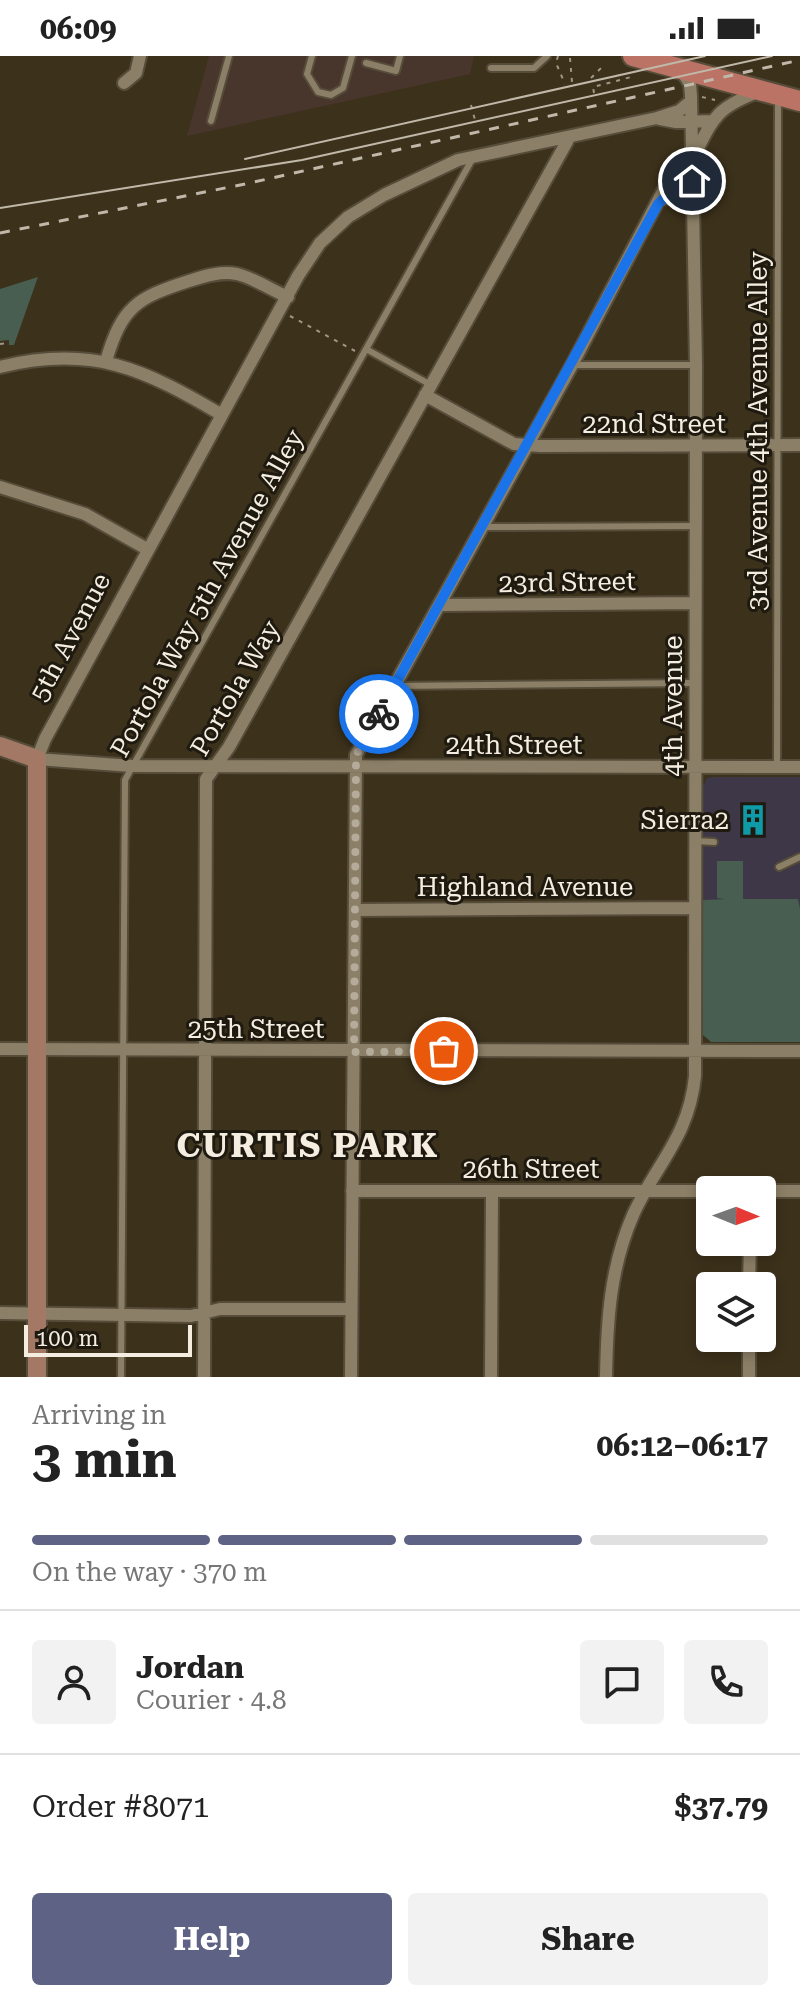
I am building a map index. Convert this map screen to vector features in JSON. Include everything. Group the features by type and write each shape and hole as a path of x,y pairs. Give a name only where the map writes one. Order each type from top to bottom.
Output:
{"main road":[{"path":"634,66 680,68 800,101"}],"street":[{"path":"124,83 136,73 140,56"},
{"name":"4th Avenue","path":"606,1377 607,1324 616,1264 635,1212 678,1139 693,1088 696,365 690,122 694,98 680,68"},
{"name":"4th Avenue","path":"692,161 717,114 738,99 769,93"},
{"path":"657,118 679,111 694,98"},
{"path":"657,118 712,121"},
{"name":"5th Avenue","path":"37,1377 37,759 45,739 314,249 348,217 384,195 458,160 657,118"},
{"name":"Portola Way","path":"204,1377 206,779 569,138"},
{"path":"351,1377 356,755 572,365 678,164 692,161"},
{"path":"658,204 673,189 692,181"},
{"path":"106,361 126,315 135,303 149,294 209,275 231,273 288,297"},
{"path":"0,367 59,358 106,361 146,373 222,415"},
{"name":"22nd Street","path":"428,390 514,444 800,445"},
{"path":"0,487 85,514 147,549"},
{"name":"23rd Street","path":"439,605 695,603"},
{"path":"0,746 37,759"},
{"name":"24th Street","path":"37,759 132,766 800,767"},
{"name":"Highland Avenue","path":"355,910 695,908"},
{"name":"25th Street","path":"0,1049 800,1051"},
{"name":"26th Street","path":"352,1191 696,1191"},
{"path":"491,1377 492,1191"},
{"path":"776,1191 800,1191"},
{"path":"0,1313 191,1316 220,1309 351,1309"},
{"path":"749,1352 749,1377"}],"lane":[{"path":"211,121 229,56"},
{"path":"312,56 307,74 318,92 335,94 343,88 352,56"},
{"path":"366,63 396,71 400,56"},
{"path":"491,68 534,68 547,56"},
{"name":"3rd Avenue 4th Avenue Alley","path":"769,93 777,445 777,767"},
{"name":"Portola Way 5th Avenue Alley","path":"121,1377 125,780 474,156"},
{"path":"364,352 428,390"},
{"path":"572,365 696,365"},
{"path":"482,527 696,526"},
{"path":"394,686 695,683"},
{"path":"695,841 714,842"},
{"path":"779,867 800,857"}],"path":[{"path":"558,56 556,63 565,84"},
{"path":"570,58 572,82"},
{"path":"591,78 605,64"},
{"path":"594,93 593,87 634,66"},
{"path":"694,98 723,101"},
{"path":"471,105 475,120"},
{"path":"280,311 364,352"},
{"path":"0,344 9,343"}],"shaded area":[{"path":"209,56 474,56 470,74 187,136"},
{"path":"800,777 800,909 797,899 703,900 703,786 707,778"}],"green space":[{"path":"38,277 14,345 9,345 9,340 0,341 0,289"},
{"path":"717,861 743,861 743,899 798,899 800,1042 711,1042 703,1035 703,900 725,899 717,898"}],"tram line":[{"path":"245,159 705,56"},
{"path":"0,208 302,160 772,56"}],"railway":[{"path":"0,233 245,184 800,60"}],"way so far":[{"path":"379,714 356,755 354,1052 444,1051"}],"place":[{"name":"Sierra2","path":"753,820"}],"district":[{"name":"CURTIS PARK","path":"308,1145"}],"route":[{"path":"379,714 658,204 673,189 692,181"}]}
